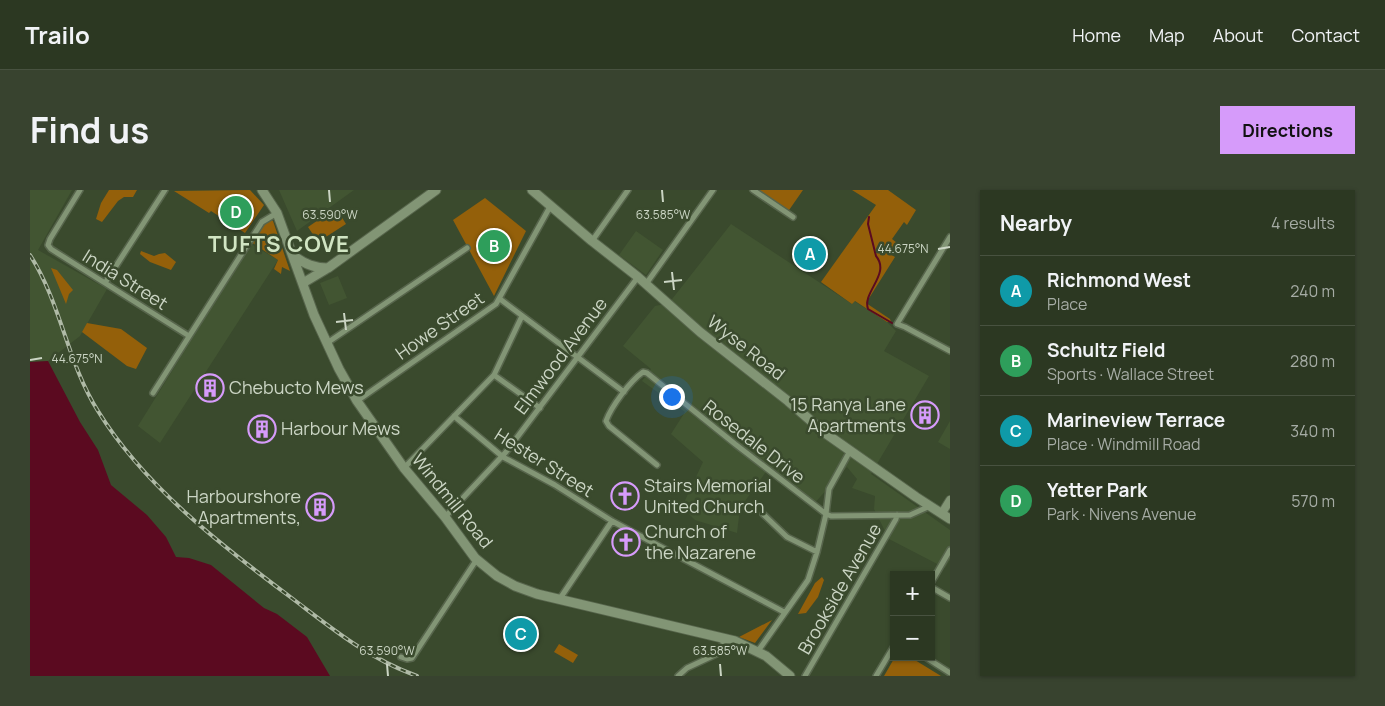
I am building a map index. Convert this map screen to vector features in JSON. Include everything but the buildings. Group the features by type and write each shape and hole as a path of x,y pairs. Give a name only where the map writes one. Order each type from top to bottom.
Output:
{"main road":[{"name":"Windmill Road","path":"262,190 277,213 326,343 357,401 404,468 477,559 497,576 516,586 559,600 726,638 758,651 790,676"},
{"path":"303,282 328,268 436,190"},
{"name":"Wyse Road","path":"538,192 592,241 638,277 700,332 825,433 946,516"},
{"path":"294,256 303,263 317,268 328,268"}],"street":[{"name":"India Street","path":"80,190 48,245 51,249 105,284 189,336"},
{"path":"105,284 165,190"},
{"path":"592,241 628,190"},
{"path":"646,284 713,190"},
{"path":"753,190 793,217"},
{"name":"Howe Street","path":"357,401 496,304 551,205"},
{"path":"153,393 262,222 277,213"},
{"path":"950,237 897,324 906,326 950,351"},
{"path":"326,343 467,248"},
{"name":"Elmwood Avenue","path":"445,517 503,457 638,277"},
{"path":"500,299 624,392 606,421 609,426 657,464"},
{"path":"404,468 494,375 522,316"},
{"name":"Rosedale Drive","path":"624,392 642,372 647,373 826,514"},
{"path":"494,375 540,408"},
{"name":"Hester Street","path":"454,416 503,457 555,485 612,521 784,612"},
{"path":"758,651 808,580 826,514 829,489 850,451"},
{"path":"946,516 950,500"},
{"path":"826,514 831,516 910,515 930,506"},
{"path":"763,514 787,537 817,552"},
{"name":"Brookside Avenue","path":"805,676 896,520 897,515"},
{"path":"559,600 612,521"},
{"path":"935,578 950,550"},
{"path":"401,657 412,658 477,559"},
{"path":"935,588 950,598"},
{"path":"678,676 687,668 719,653 726,638"},
{"path":"876,676 890,653"},
{"path":"931,661 950,673"}],"shaded area":[{"path":"30,190 72,190 38,250 107,289 80,336 48,361 30,362"},
{"path":"109,190 137,190 133,197 124,197 118,201 102,222 96,219 101,203"},
{"path":"250,190 264,205 245,233 211,211 209,213 174,191"},
{"path":"279,190 354,190 297,231"},
{"path":"755,190 803,190 787,213"},
{"path":"852,190 888,190 916,210 907,225 904,222 892,239 897,243 890,254 895,257 866,303 890,319 891,322 887,322 855,301 852,304 821,282 876,205"},
{"path":"485,198 526,231 494,296 453,220"},
{"path":"336,208 346,224 318,242 308,227"},
{"path":"270,219 273,221 290,271 282,267 281,274 274,269 278,260 251,242 263,224"},
{"path":"731,224 852,304 854,301 887,322 896,331 884,351 929,376 871,474 950,530 950,560 945,568 889,539 874,509 875,496 852,488 857,479 847,467 812,506 768,469 740,508 737,533 695,520 682,507 703,462 671,434 685,412 642,381 651,369 623,346 655,306 669,303"},
{"path":"636,231 663,250 646,275 619,255"},
{"path":"251,244 278,260 160,443 138,426"},
{"path":"141,251 154,256 165,253 176,262 171,270 150,262 140,254"},
{"path":"51,268 57,270 73,290 69,294 66,304"},
{"path":"338,276 347,298 329,305 320,283"},
{"path":"87,323 121,329 147,348 136,369 127,366 82,332"},
{"path":"48,361 80,422 98,450 111,485 147,515 166,537 176,557 189,558 211,565 264,608 277,614 307,637 330,676 30,676 30,362"},
{"path":"950,421 950,449 938,442"},
{"path":"822,577 824,580 818,597 806,613 798,614 815,583"},
{"path":"772,620 755,643 739,637"},
{"path":"559,644 578,655 573,663 554,652"},
{"path":"893,661 917,661 941,676 884,676"}],"waterway":[{"path":"869,217 868,224 876,256 880,263 880,269 869,296 868,309 892,323"}],"railway":[{"path":"30,255 41,273 87,392 98,411 138,465 186,513 266,579 367,652 417,676"}],"place":[{"name":"Yetter Park","path":"236,212"},
{"name":"Schultz Field","path":"494,246"},
{"name":"Richmond West","path":"810,254"},
{"name":"Chebucto Mews","path":"210,388"},
{"name":"15 Ranya Lane Apartments","path":"925,415"},
{"name":"Harbour Mews","path":"262,429"},
{"name":"Stairs Memorial United Church","path":"625,496"},
{"name":"Harbourshore Apartments,","path":"320,507"},
{"name":"Church of the Nazarene","path":"626,542"},
{"name":"Marineview Terrace","path":"521,634"}],"district":[{"name":"TUFTS COVE","path":"279,244"}]}
